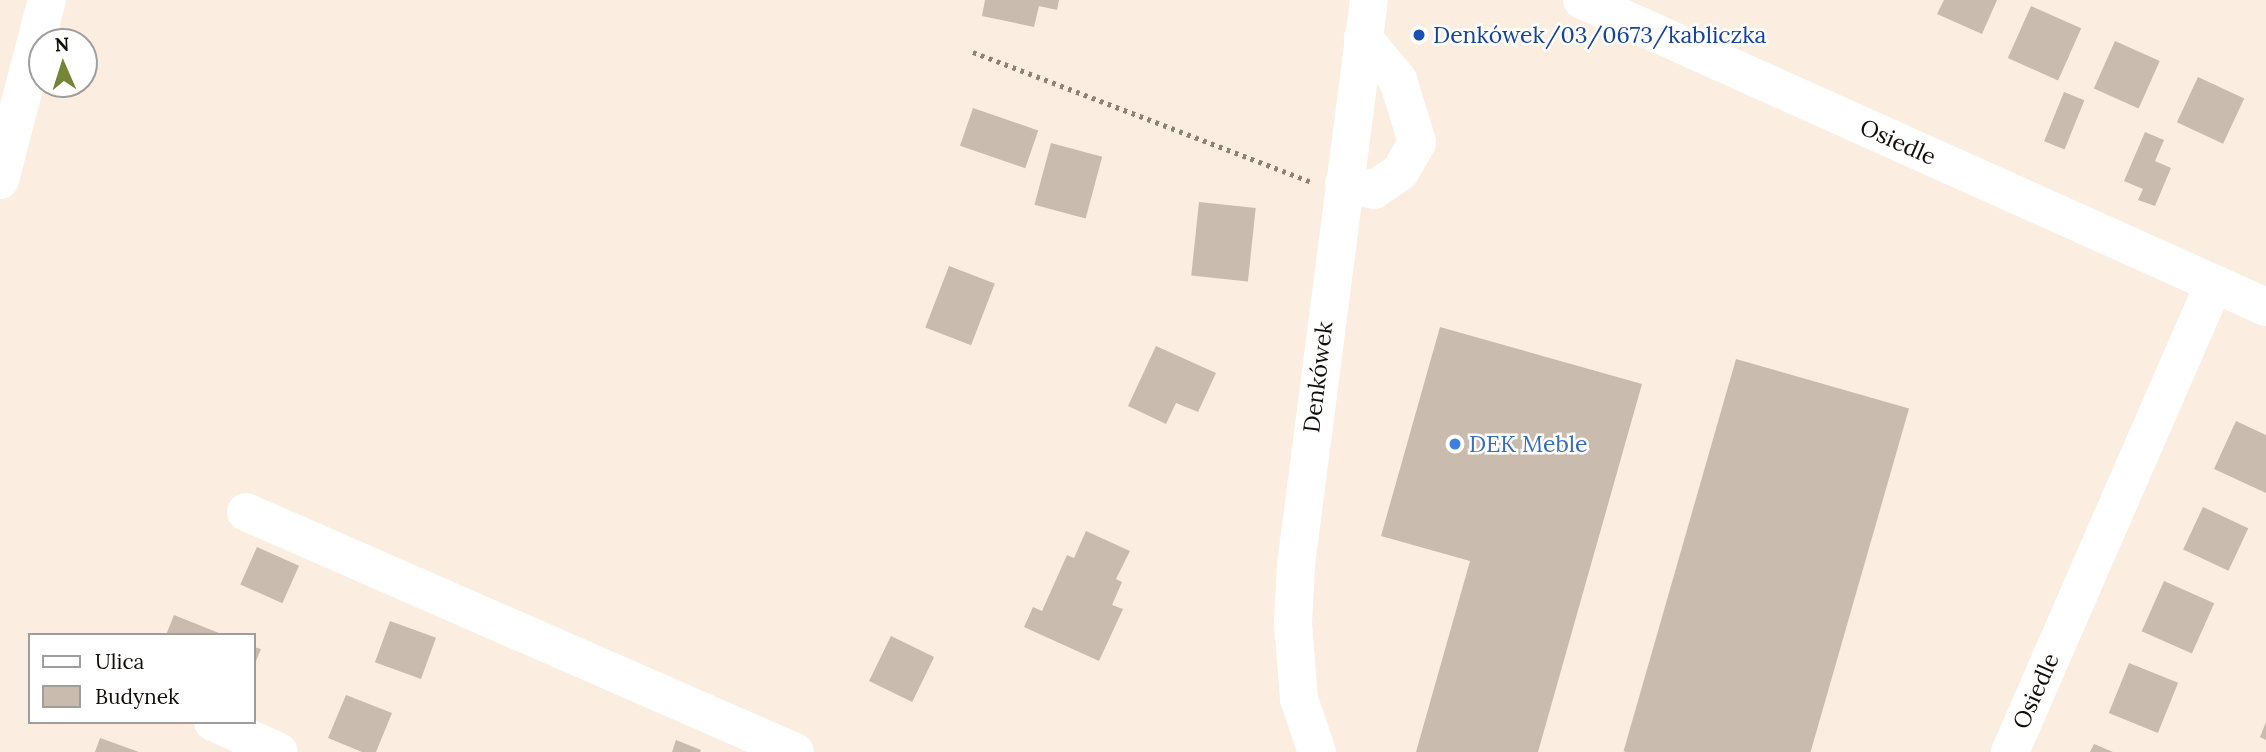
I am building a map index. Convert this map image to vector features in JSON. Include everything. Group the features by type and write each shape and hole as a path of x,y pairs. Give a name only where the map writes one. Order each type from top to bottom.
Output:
{"street":[{"path":"0,180 47,0"},
{"name":"Denkówek","path":"1317,752 1299,699 1293,623 1296,565 1369,0"},
{"name":"Osiedle","path":"1582,0 2266,307"},
{"path":"1344,183 1374,190 1400,172 1417,142 1398,80 1363,38"},
{"name":"Osiedle","path":"2010,752 2214,284"},
{"path":"246,512 795,752"},
{"path":"217,724 279,752"}],"path":[{"path":"973,52 1309,182 1344,183"}],"building":[{"path":"985,0 1059,0 1057,10 1039,6 1034,27 982,16"},
{"path":"1944,0 1997,0 1982,34 1937,14"},
{"path":"2031,6 2081,28 2058,80 2008,58"},
{"path":"2115,41 2160,61 2139,108 2094,89"},
{"path":"2198,77 2244,99 2223,144 2177,122"},
{"path":"2064,92 2084,100 2065,149 2044,141"},
{"path":"973,108 1038,130 1025,168 960,146"},
{"path":"2145,132 2164,140 2155,161 2171,168 2155,206 2138,200 2143,189 2124,181"},
{"path":"1051,143 1102,157 1086,219 1034,205"},
{"path":"1199,202 1256,208 1248,282 1191,276"},
{"path":"949,266 995,284 971,345 925,328"},
{"path":"1440,327 1642,384 1538,752 1416,752 1470,561 1381,536"},
{"path":"1156,346 1216,373 1198,412 1176,403 1166,424 1128,406"},
{"path":"1736,359 1909,409 1811,752 1624,751"},
{"path":"2236,421 2266,435 2266,493 2214,469"},
{"path":"2203,507 2248,528 2228,571 2183,550"},
{"path":"1086,531 1130,551 1116,579 1122,582 1112,605 1123,609 1099,661 1024,627 1033,607 1042,611 1067,555 1074,558"},
{"path":"257,547 299,566 282,603 240,584"},
{"path":"2164,581 2214,603 2192,654 2142,631"},
{"path":"174,615 219,633 167,633"},
{"path":"390,621 436,638 421,679 375,662"},
{"path":"891,636 934,657 912,702 869,681"},
{"path":"256,648 261,649 256,661"},
{"path":"2129,663 2178,683 2158,733 2109,713"},
{"path":"346,695 392,713 376,752 362,752 328,738"},
{"path":"2266,722 2266,740 2260,737"},
{"path":"100,738 139,752 95,752"},
{"path":"676,740 701,750 672,752"},
{"path":"2094,744 2113,752 2090,752"}],"place":[{"name":"Denkówek/03/0673/kabliczka","path":"1419,35"},
{"name":"DEK Meble","path":"1455,444"}]}
